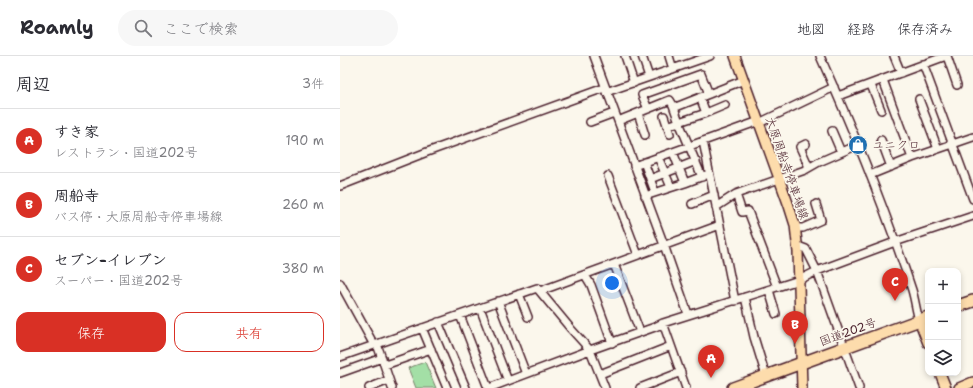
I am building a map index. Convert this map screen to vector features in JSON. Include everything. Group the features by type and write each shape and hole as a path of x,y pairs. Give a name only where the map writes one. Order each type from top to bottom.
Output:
{"highway":[{"path":"961,305 973,300"},
{"name":"国道202号","path":"733,388 923,318"}],"main road":[{"name":"大原周船寺停車場線","path":"735,56 789,206 795,228 798,246 802,388"},
{"path":"923,318 927,340"},
{"path":"941,376 946,388"},
{"path":"959,388 973,382"}],"street":[{"path":"594,56 605,90 664,245 688,314"},
{"path":"625,56 634,83"},
{"path":"642,56 649,77"},
{"path":"669,56 673,69"},
{"path":"340,186 427,152 605,90 634,83 710,56"},
{"path":"820,56 870,175 923,318"},
{"path":"894,56 900,73"},
{"path":"922,56 973,199"},
{"path":"838,96 947,56 957,85"},
{"path":"648,109 642,95 701,74 709,94"},
{"path":"673,105 676,107 744,80"},
{"path":"883,80 912,158"},
{"path":"871,85 881,110"},
{"path":"634,166 759,122 834,87"},
{"path":"700,97 706,113"},
{"path":"919,99 938,149"},
{"path":"618,121 670,100 689,146 696,161 706,175 714,195 735,301"},
{"path":"667,126 725,105"},
{"path":"590,122 614,113"},
{"path":"638,113 645,135"},
{"path":"664,116 670,134"},
{"path":"832,131 841,152"},
{"path":"870,175 912,158 973,137"},
{"path":"881,140 891,167"},
{"path":"703,141 706,175"},
{"path":"806,144 800,147 809,167"},
{"path":"716,207 736,194 809,167 858,145"},
{"path":"673,152 686,183"},
{"path":"658,157 671,187"},
{"path":"650,178 696,161"},
{"path":"644,162 655,192"},
{"path":"645,196 706,175"},
{"path":"608,176 638,255"},
{"path":"736,194 742,212 748,211 777,287"},
{"path":"692,204 714,195"},
{"path":"795,228 803,228 821,220 816,204"},
{"path":"460,315 489,388 688,314 745,298 799,280 817,271 895,242 973,216"},
{"path":"540,291 720,225"},
{"path":"798,246 806,249 817,271 859,388"},
{"path":"614,264 640,332"},
{"path":"585,274 591,285 612,342"},
{"path":"340,283 376,344 392,388"},
{"path":"340,357 537,288 590,350 605,388"},
{"path":"769,290 776,314"},
{"path":"519,294 528,317"},
{"path":"745,298 754,337 766,376"},
{"path":"498,301 526,374"},
{"path":"480,308 508,381"},
{"path":"438,322 466,388"},
{"path":"663,323 686,388"},
{"path":"422,328 447,388"},
{"path":"600,374 671,346"},
{"path":"384,365 431,349"},
{"path":"340,373 382,358"},
{"path":"640,388 681,372"},
{"path":"369,388 389,380"}],"green space":[{"path":"425,362 436,388 416,388 408,368"}],"waterway":[{"path":"360,327 368,343"}],"place":[{"name":"ユニクロ","path":"858,145"},
{"name":"セブン-イレブン","path":"895,301"},
{"name":"周船寺","path":"795,344"},
{"name":"すき家","path":"711,378"}]}
